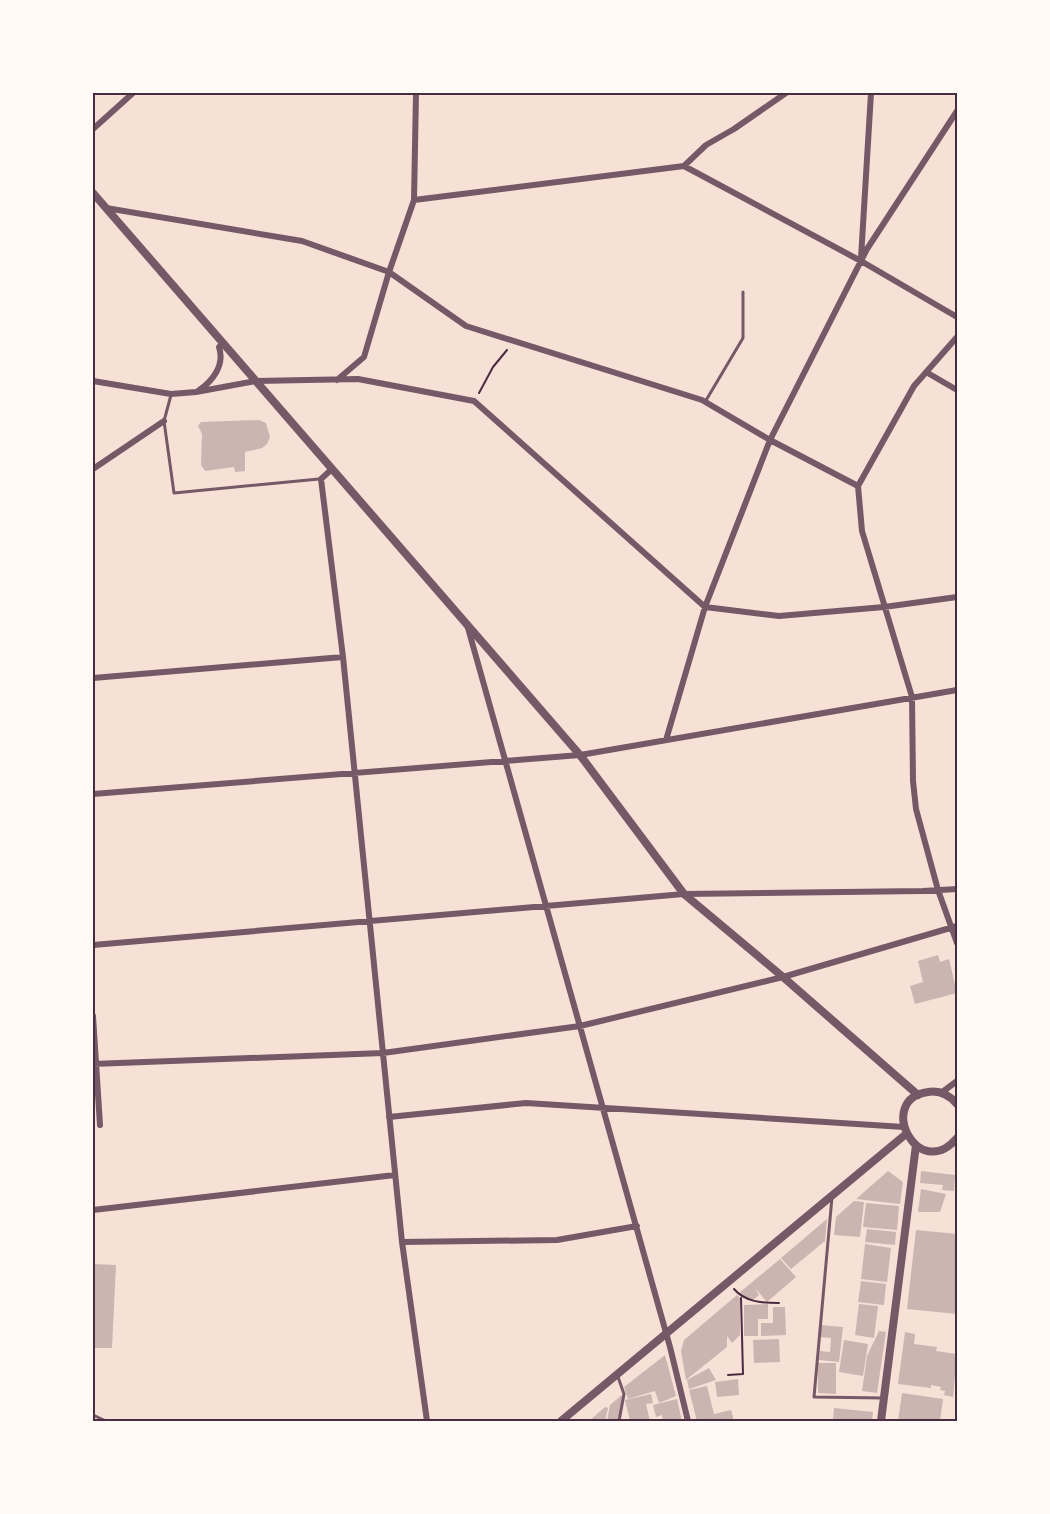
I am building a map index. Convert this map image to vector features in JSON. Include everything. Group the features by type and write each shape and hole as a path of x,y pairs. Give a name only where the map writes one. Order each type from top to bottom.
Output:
{"street":[{"path":"93,129 133,93"},
{"path":"337,381 364,357 389,272 414,200 416,93"},
{"path":"684,166 706,145 773,104 786,93"},
{"path":"861,261 871,93"},
{"path":"666,740 705,607 770,440 861,261 957,111"},
{"path":"414,200 684,166 861,261 957,317"},
{"path":"93,193 580,755 684,894 918,1095"},
{"path":"106,208 302,242 389,272 466,326 705,402 770,440 858,486"},
{"path":"957,337 914,386 858,486 862,531 912,697 912,771 916,809 938,890 954,926 957,943"},
{"path":"194,393 209,383 216,374 221,358 219,346 223,343"},
{"path":"926,372 957,390"},
{"path":"93,381 171,394 194,393 256,381 358,379 474,401 705,607 779,616 884,607 957,597"},
{"path":"93,469 164,421"},
{"path":"332,469 321,478 343,657 402,1242 427,1421"},
{"path":"467,624 637,1226 688,1421"},
{"path":"93,678 343,657"},
{"path":"93,794 580,755 957,690"},
{"path":"93,945 546,904 684,894 957,888"},
{"path":"94,1064 383,1053 580,1026 783,977 954,926"},
{"path":"93,1016 94,1064 100,1125"},
{"path":"941,1093 957,1081"},
{"path":"956,1103 941,1093 929,1092 918,1095 906,1109 905,1130 916,1145 926,1150 939,1150 949,1146 957,1138"},
{"path":"389,1117 526,1103 905,1130"},
{"path":"561,1421 832,1196 905,1130"},
{"path":"881,1421 916,1145"},
{"path":"93,1210 395,1175"},
{"path":"402,1242 557,1240 637,1226"}],"lane":[{"path":"705,402 743,338 743,292"},
{"path":"171,394 164,421 174,493 321,478"},
{"path":"832,1196 814,1396 884,1398"},
{"path":"617,1375 624,1394 619,1421"},
{"path":"93,1415 106,1421"}],"path":[{"path":"474,401 494,367 514,341"},
{"path":"728,1375 743,1374 741,1298 729,1282"},
{"path":"741,1298 766,1304 779,1303"}],"building":[{"path":"259,420 266,423 270,437 262,448 245,452 245,471 235,472 234,467 205,471 201,465 202,434 198,426 201,422"},
{"path":"938,955 940,962 949,959 957,993 915,1004 910,986 923,982 918,961"},
{"path":"888,1171 903,1182 900,1204 856,1199"},
{"path":"921,1171 955,1175 954,1191 942,1190 943,1185 920,1183"},
{"path":"921,1189 946,1194 940,1212 918,1212"},
{"path":"854,1201 864,1202 860,1237 834,1235 836,1217"},
{"path":"866,1203 899,1206 897,1230 863,1227"},
{"path":"827,1219 825,1241 791,1269 781,1258"},
{"path":"867,1229 896,1232 895,1245 865,1242"},
{"path":"916,1230 957,1234 957,1314 907,1309"},
{"path":"865,1244 891,1248 887,1282 861,1279"},
{"path":"780,1259 796,1277 767,1302 755,1288 759,1295 753,1300 742,1297 739,1293"},
{"path":"93,1264 116,1265 112,1348 93,1348"},
{"path":"861,1281 886,1284 884,1305 858,1302"},
{"path":"737,1295 740,1298 740,1335 732,1343 727,1336 727,1347 686,1380 681,1351 684,1340"},
{"path":"768,1304 768,1319 758,1319 758,1336 744,1336 744,1305"},
{"path":"859,1304 878,1306 874,1338 855,1335"},
{"path":"773,1307 785,1307 786,1335 761,1336 761,1323 773,1323"},
{"path":"821,1325 843,1327 839,1362 819,1360 820,1351 830,1352 831,1338 820,1337"},
{"path":"879,1331 886,1332 877,1393 862,1391 867,1356"},
{"path":"905,1332 915,1334 914,1344 937,1347 936,1351 957,1354 953,1397 944,1395 945,1391 940,1390 941,1387 898,1384"},
{"path":"779,1339 780,1362 754,1363 753,1340"},
{"path":"844,1340 868,1344 863,1376 839,1372"},
{"path":"665,1355 676,1396 659,1403 655,1391 628,1399 624,1387"},
{"path":"818,1363 836,1363 836,1394 818,1393"},
{"path":"709,1368 716,1380 689,1389 687,1380"},
{"path":"738,1379 739,1395 717,1397 715,1382"},
{"path":"707,1386 714,1414 731,1410 734,1421 697,1421 689,1390"},
{"path":"902,1393 943,1399 940,1421 898,1421"},
{"path":"623,1394 618,1421 607,1421 610,1405"},
{"path":"651,1394 653,1403 646,1404 650,1421 630,1421 625,1400"},
{"path":"677,1399 682,1421 663,1421 662,1415 656,1417 653,1405"},
{"path":"605,1407 608,1408 605,1421 589,1421"},
{"path":"834,1408 873,1412 872,1421 833,1421"}]}
